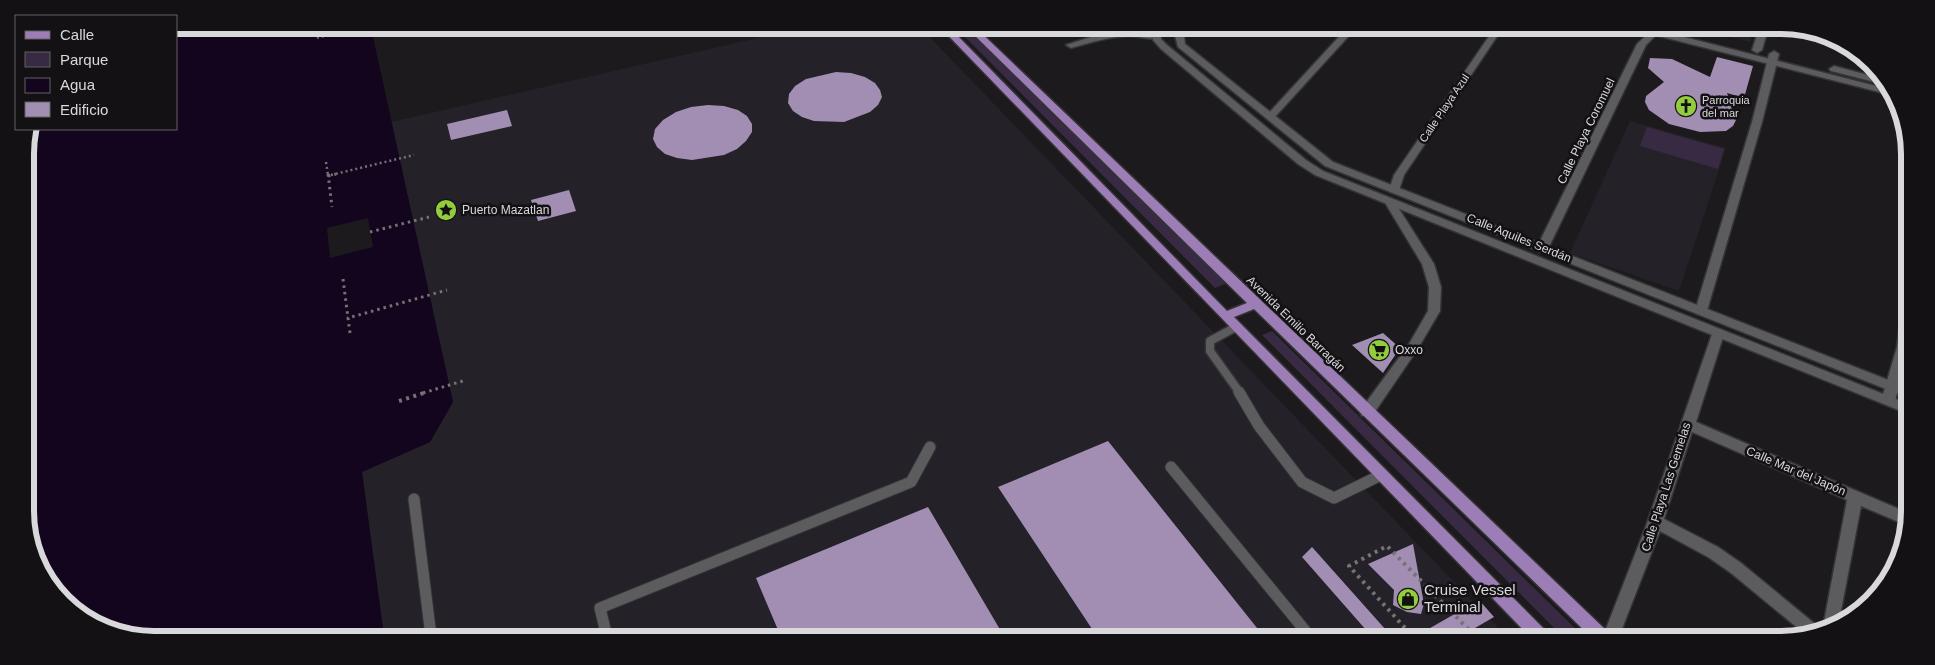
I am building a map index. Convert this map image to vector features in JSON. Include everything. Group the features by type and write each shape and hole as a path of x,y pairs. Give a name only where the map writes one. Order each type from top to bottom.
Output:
{"main road":[{"path":"951,34 1535,631"},
{"name":"Avenida Emilio Barragán","path":"977,34 1596,631"},
{"path":"1225,316 1256,304"}],"street":[{"path":"1096,34 1100,37"},
{"name":"Calle Aquiles Serdán","path":"1071,45 1100,37 1122,34"},
{"name":"Calle Aquiles Serdán","path":"1160,34 1157,40 1164,48 1319,173 1391,195 1542,249 1901,390"},
{"name":"Calle Aquiles Serdán","path":"1181,34 1179,36 1181,45 1329,164 1391,195 1618,293 1901,406"},
{"path":"1270,117 1346,34"},
{"name":"Calle Playa Azul","path":"1391,195 1399,175 1495,34"},
{"name":"Calle Playa Coromuel","path":"1542,249 1642,44 1652,34"},
{"path":"1669,34 1876,80"},
{"path":"1694,34 1757,50 1773,58 1883,90"},
{"path":"1757,50 1762,34"},
{"path":"1701,311 1757,122 1773,58"},
{"path":"1292,153 1308,148"},
{"path":"1367,412 1413,347 1434,311 1435,287 1428,264 1391,195"},
{"path":"1618,293 1625,281"},
{"name":"Calle Playa Las Gemelas","path":"1613,631 1657,522 1687,424 1718,334"},
{"path":"1888,400 1901,355"},
{"name":"Calle Mar del Japón","path":"1687,424 1901,517"},
{"path":"1831,620 1855,497"},
{"path":"1657,522 1713,552 1736,568 1809,628"}],"lane":[{"path":"1236,327 1210,341 1210,351 1248,404 1259,426 1302,482 1334,498 1381,475"},
{"path":"606,631 600,608 911,482 930,447"},
{"path":"1171,467 1306,631"},
{"path":"414,499 430,631"}],"path":[{"path":"314,34 315,38 336,34"},
{"path":"328,176 414,155"},
{"path":"326,162 332,207"},
{"path":"370,232 429,217"},
{"path":"343,279 350,333"},
{"path":"348,318 447,290"},
{"path":"399,401 466,380"},
{"path":"1408,631 1349,566 1387,546 1470,631"}],"shaded area":[{"path":"775,34 927,34 1501,631 383,631 362,472 430,442 453,402 391,122"},
{"path":"1718,34 1752,34 1750,42"},
{"path":"1630,121 1726,148 1679,291 1570,253"}],"green space":[{"path":"972,34 1227,283 1215,288 963,35"},
{"path":"1647,127 1724,149 1718,169 1640,146"},
{"path":"1272,331 1578,631 1557,631 1262,335"}],"water":[{"path":"178,34 366,34 373,37 453,402 430,442 362,472 383,631 153,631 122,627 93,615 81,607 63,591 46,565 36,535 34,512 34,145 36,130 178,130"}],"pier":[{"path":"368,218 373,247 330,258 327,228"}],"building":[{"path":"1717,57 1753,66 1744,98 1727,93 1736,120 1733,126 1726,131 1700,132 1669,124 1649,110 1645,102 1646,96 1664,82 1648,68 1650,58 1672,59 1710,77"},
{"path":"836,72 851,73 865,77 875,83 882,97 878,105 870,112 844,122 814,121 802,117 793,111 788,103 789,94 795,86 806,79"},
{"path":"724,106 738,110 747,116 752,124 752,132 737,149 724,155 692,160 665,154 657,147 653,139 655,129 663,120 676,112 691,107"},
{"path":"507,110 512,126 451,140 447,124"},
{"path":"569,190 576,211 538,221 531,200"},
{"path":"1383,333 1400,348 1383,373 1352,345"},
{"path":"1108,441 1259,631 1093,631 998,487"},
{"path":"928,507 1001,631 778,631 756,578"},
{"path":"1413,544 1424,604 1421,614 1407,612 1393,605 1394,590 1368,564"},
{"path":"1312,547 1387,631 1367,631 1302,557"},
{"path":"1479,600 1494,617 1470,631 1425,631"}],"place":[{"name":"Parroquia del mar","path":"1686,106"},
{"name":"Puerto Mazatlan","path":"446,210"},
{"name":"Oxxo","path":"1379,350"},
{"name":"Cruise Vessel Terminal","path":"1408,599"}]}
